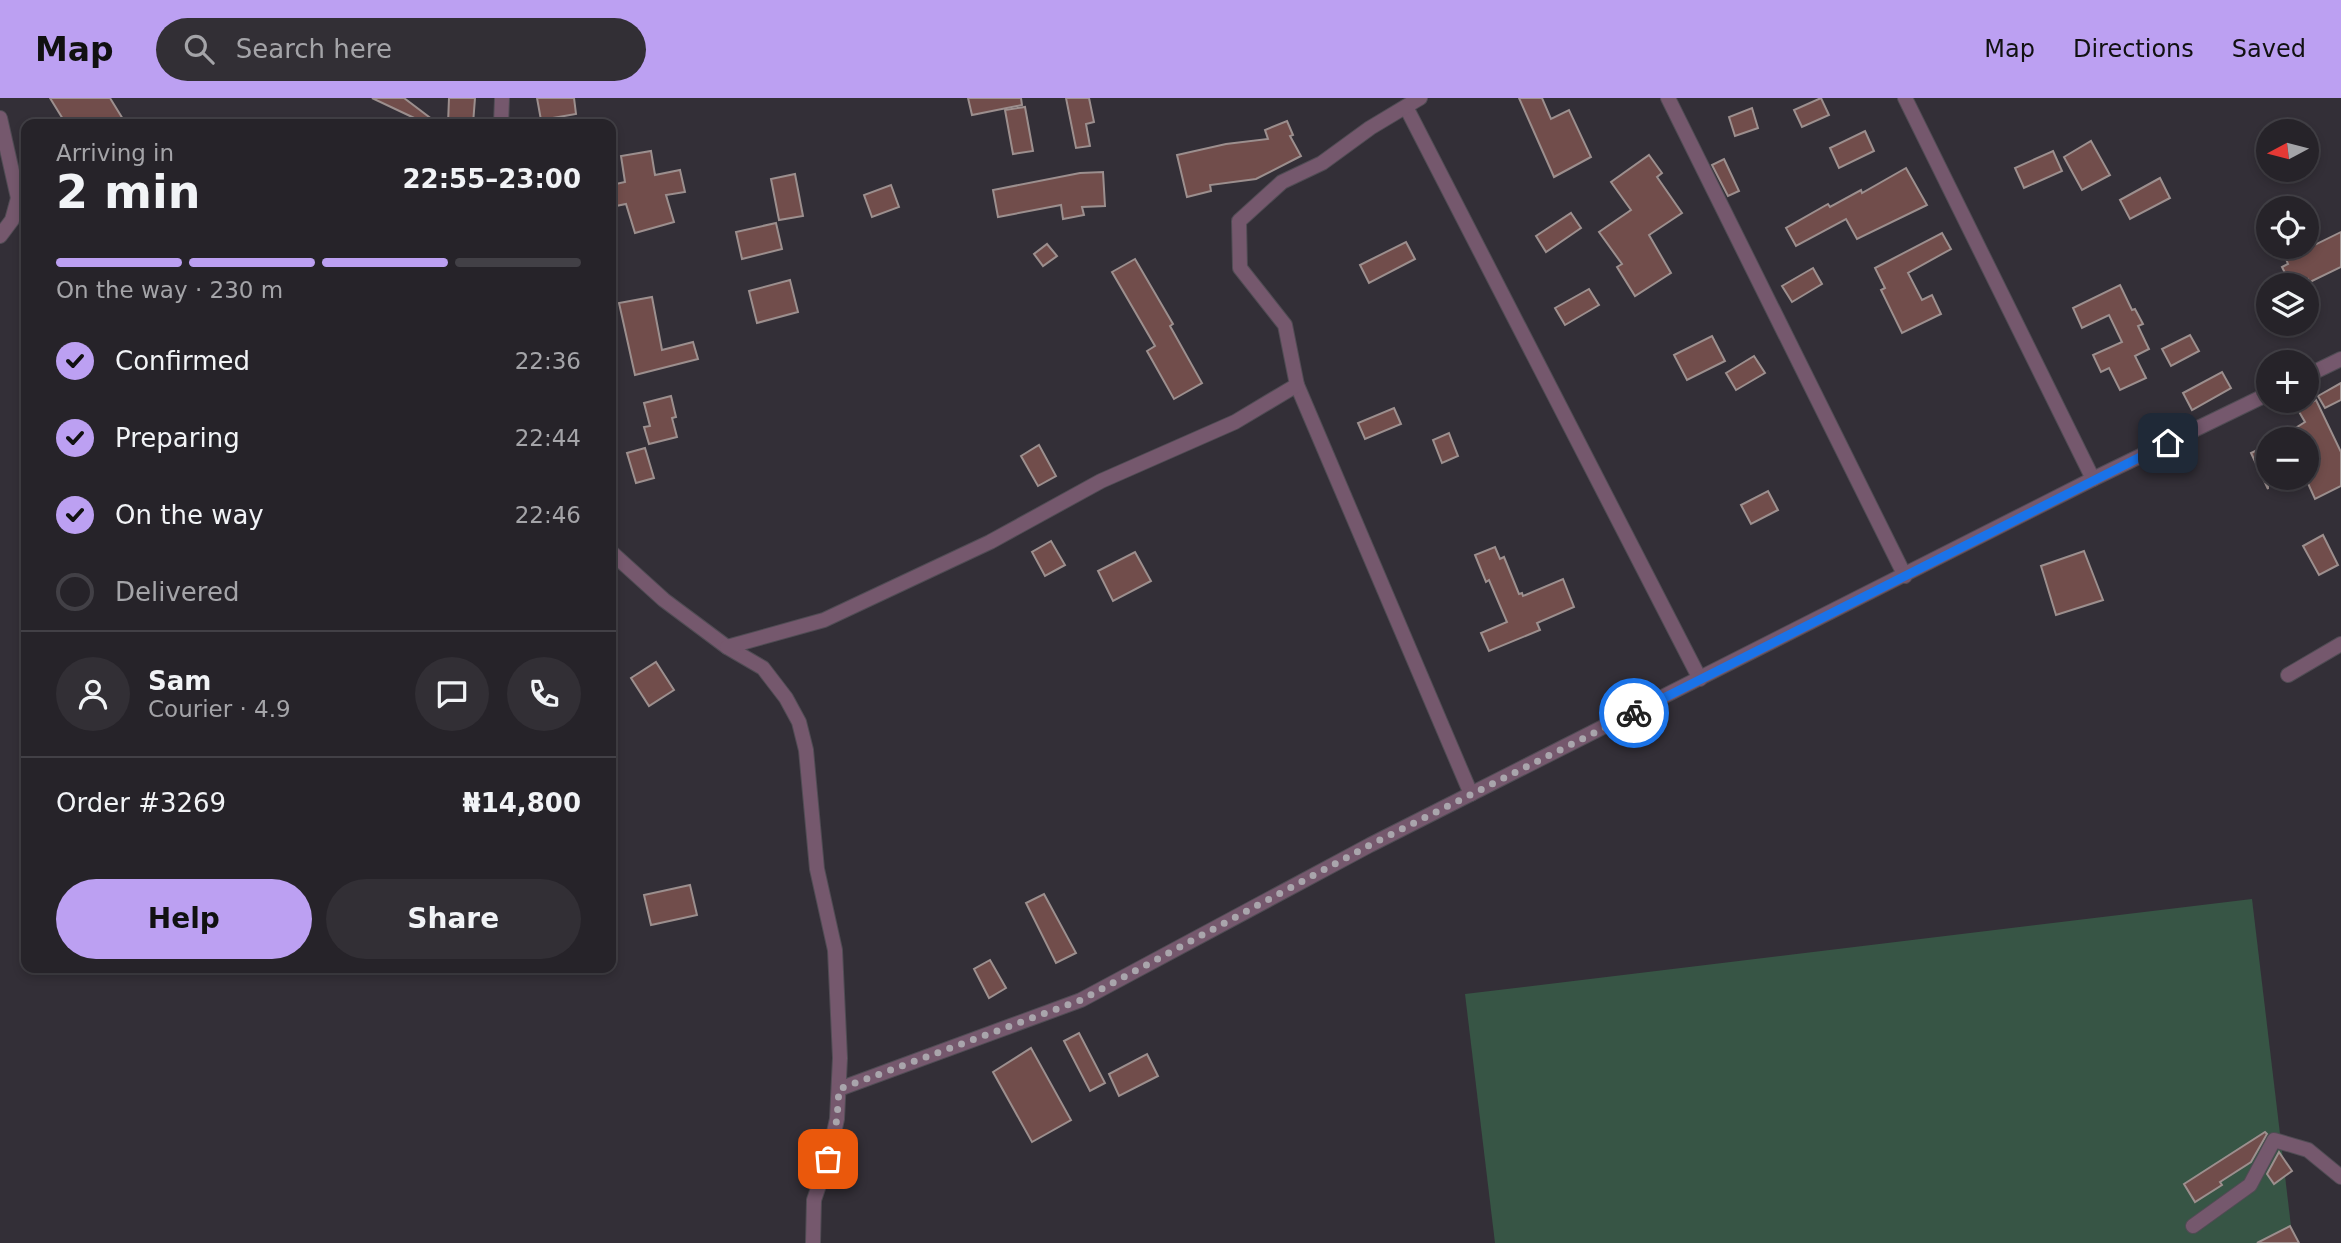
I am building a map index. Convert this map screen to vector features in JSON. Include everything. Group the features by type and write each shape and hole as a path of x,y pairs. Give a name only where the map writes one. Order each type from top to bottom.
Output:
{"street":[{"path":"501,119 502,98"},
{"path":"1420,98 1370,128 1322,163 1282,182 1239,221 1240,268 1285,325 1297,385 1471,794"},
{"path":"1668,98 1905,576"},
{"path":"1905,98 2093,479"},
{"path":"1406,107 1700,680"},
{"path":"0,118 21,196"},
{"path":"0,236 21,202"},
{"path":"2319,370 2341,359"},
{"path":"727,647 824,620 990,542 1101,481 1236,422 1297,385"},
{"path":"839,1089 1081,1000 1370,845 2093,479 2256,400"},
{"path":"616,557 664,600 727,647 763,668 786,698 799,722 806,750 813,804 817,869 835,950 841,1058 837,1119 828,1159 814,1200 813,1243"},
{"path":"2288,675 2341,644"},
{"path":"2193,1226 2250,1185 2274,1140 2308,1150 2341,1177"}],"green space":[{"path":"2252,899 2293,1243 1495,1243 1465,994"}],"building":[{"path":"50,98 110,98 123,119 63,119"},
{"path":"372,98 404,98 432,119 416,119"},
{"path":"449,98 475,98 473,119 448,119"},
{"path":"537,98 574,98 576,114 541,119"},
{"path":"968,98 1021,98 1022,105 972,115"},
{"path":"1066,98 1089,98 1094,122 1086,124 1090,146 1076,148"},
{"path":"1519,98 1542,98 1551,119 1569,110 1591,157 1554,177"},
{"path":"1821,98 1829,115 1802,127 1794,110"},
{"path":"1025,107 1033,151 1013,154 1005,110"},
{"path":"1752,108 1758,128 1735,136 1729,117"},
{"path":"1287,121 1293,135 1290,136 1301,156 1256,179 1210,185 1211,191 1187,197 1177,155 1226,144 1268,139 1265,130"},
{"path":"1865,131 1874,151 1839,168 1830,148"},
{"path":"2091,141 2110,175 2082,190 2064,157"},
{"path":"651,151 655,175 680,170 685,192 666,195 674,222 635,233 626,204 616,206 616,184 625,182 621,156"},
{"path":"2053,151 2062,171 2024,188 2015,168"},
{"path":"1649,155 1662,173 1657,177 1682,213 1649,235 1671,273 1635,296 1617,267 1622,264 1599,232 1631,210 1611,182"},
{"path":"1724,159 1739,191 1728,196 1712,165"},
{"path":"1906,168 1927,205 1857,239 1846,219 1796,246 1786,228 1828,204 1830,207 1861,190 1862,193"},
{"path":"1103,172 1105,206 1082,207 1084,215 1063,219 1061,205 998,217 993,190 1080,173"},
{"path":"795,174 803,216 779,220 771,179"},
{"path":"2160,178 2170,198 2130,219 2120,200"},
{"path":"891,185 899,207 872,217 864,195"},
{"path":"1571,213 1581,228 1546,252 1536,236"},
{"path":"776,223 782,249 742,259 736,232"},
{"path":"2341,232 2341,267 2319,278 2319,273 2285,273 2282,267 2288,264 2286,259 2319,259 2319,243"},
{"path":"1942,233 1951,249 1908,273 1922,300 1932,295 1941,314 1902,333 1881,290 1885,288 1875,268"},
{"path":"1406,242 1415,259 1369,283 1360,265"},
{"path":"1047,244 1057,256 1043,266 1034,254"},
{"path":"1135,259 1173,324 1170,326 1202,383 1174,399 1147,351 1155,346 1112,272"},
{"path":"1813,268 1822,284 1792,302 1782,286"},
{"path":"790,280 798,312 757,323 749,291"},
{"path":"2120,285 2132,310 2135,309 2143,324 2138,326 2149,349 2135,356 2146,378 2120,390 2109,368 2101,372 2093,355 2122,342 2109,315 2082,328 2073,308"},
{"path":"1589,289 1599,305 1565,325 1555,308"},
{"path":"652,297 662,350 693,342 698,359 635,375 619,303"},
{"path":"2190,335 2199,351 2171,366 2162,349"},
{"path":"1712,336 1725,361 1687,380 1674,355"},
{"path":"1754,356 1765,373 1736,390 1726,373"},
{"path":"2222,372 2231,388 2192,410 2183,393"},
{"path":"2341,383 2341,400 2325,408 2319,395"},
{"path":"671,396 676,417 672,418 677,437 649,444 644,427 650,426 644,403"},
{"path":"2319,406 2341,452 2341,486 2315,499 2311,490 2319,490 2319,427 2297,427 2305,422 2300,413 2319,413"},
{"path":"1394,408 1401,424 1365,439 1358,423"},
{"path":"1449,433 1458,456 1442,463 1433,440"},
{"path":"1039,445 1056,476 1038,486 1021,456"},
{"path":"645,448 654,478 636,483 627,453"},
{"path":"2256,451 2256,464 2251,453"},
{"path":"1768,491 1778,510 1751,524 1741,505"},
{"path":"2323,535 2338,565 2319,575 2303,546"},
{"path":"1051,541 1065,565 1045,576 1032,552"},
{"path":"1495,547 1500,559 1504,557 1519,594 1522,593 1523,596 1563,579 1574,607 1537,623 1540,630 1489,651 1481,633 1507,622 1475,555"},
{"path":"2084,551 2103,600 2056,615 2041,566"},
{"path":"1135,552 1151,581 1113,601 1098,571"},
{"path":"656,662 674,690 649,706 631,678"},
{"path":"690,885 697,915 651,925 644,895"},
{"path":"1044,894 1076,953 1056,963 1026,903"},
{"path":"990,960 1006,988 989,998 974,969"},
{"path":"1079,1033 1105,1083 1090,1091 1064,1041"},
{"path":"1031,1048 1071,1120 1032,1142 993,1072"},
{"path":"1147,1054 1158,1076 1119,1096 1109,1074"},
{"path":"2265,1132 2267,1134 2251,1162 2195,1202 2184,1184"},
{"path":"2279,1152 2292,1171 2274,1184 2267,1174"},
{"path":"2290,1226 2299,1243 2257,1243"}],"way so far":[{"path":"828,1159 837,1119 839,1089 1081,1000 1370,845 1634,713"}],"route":[{"path":"1634,713 2168,443"}]}
